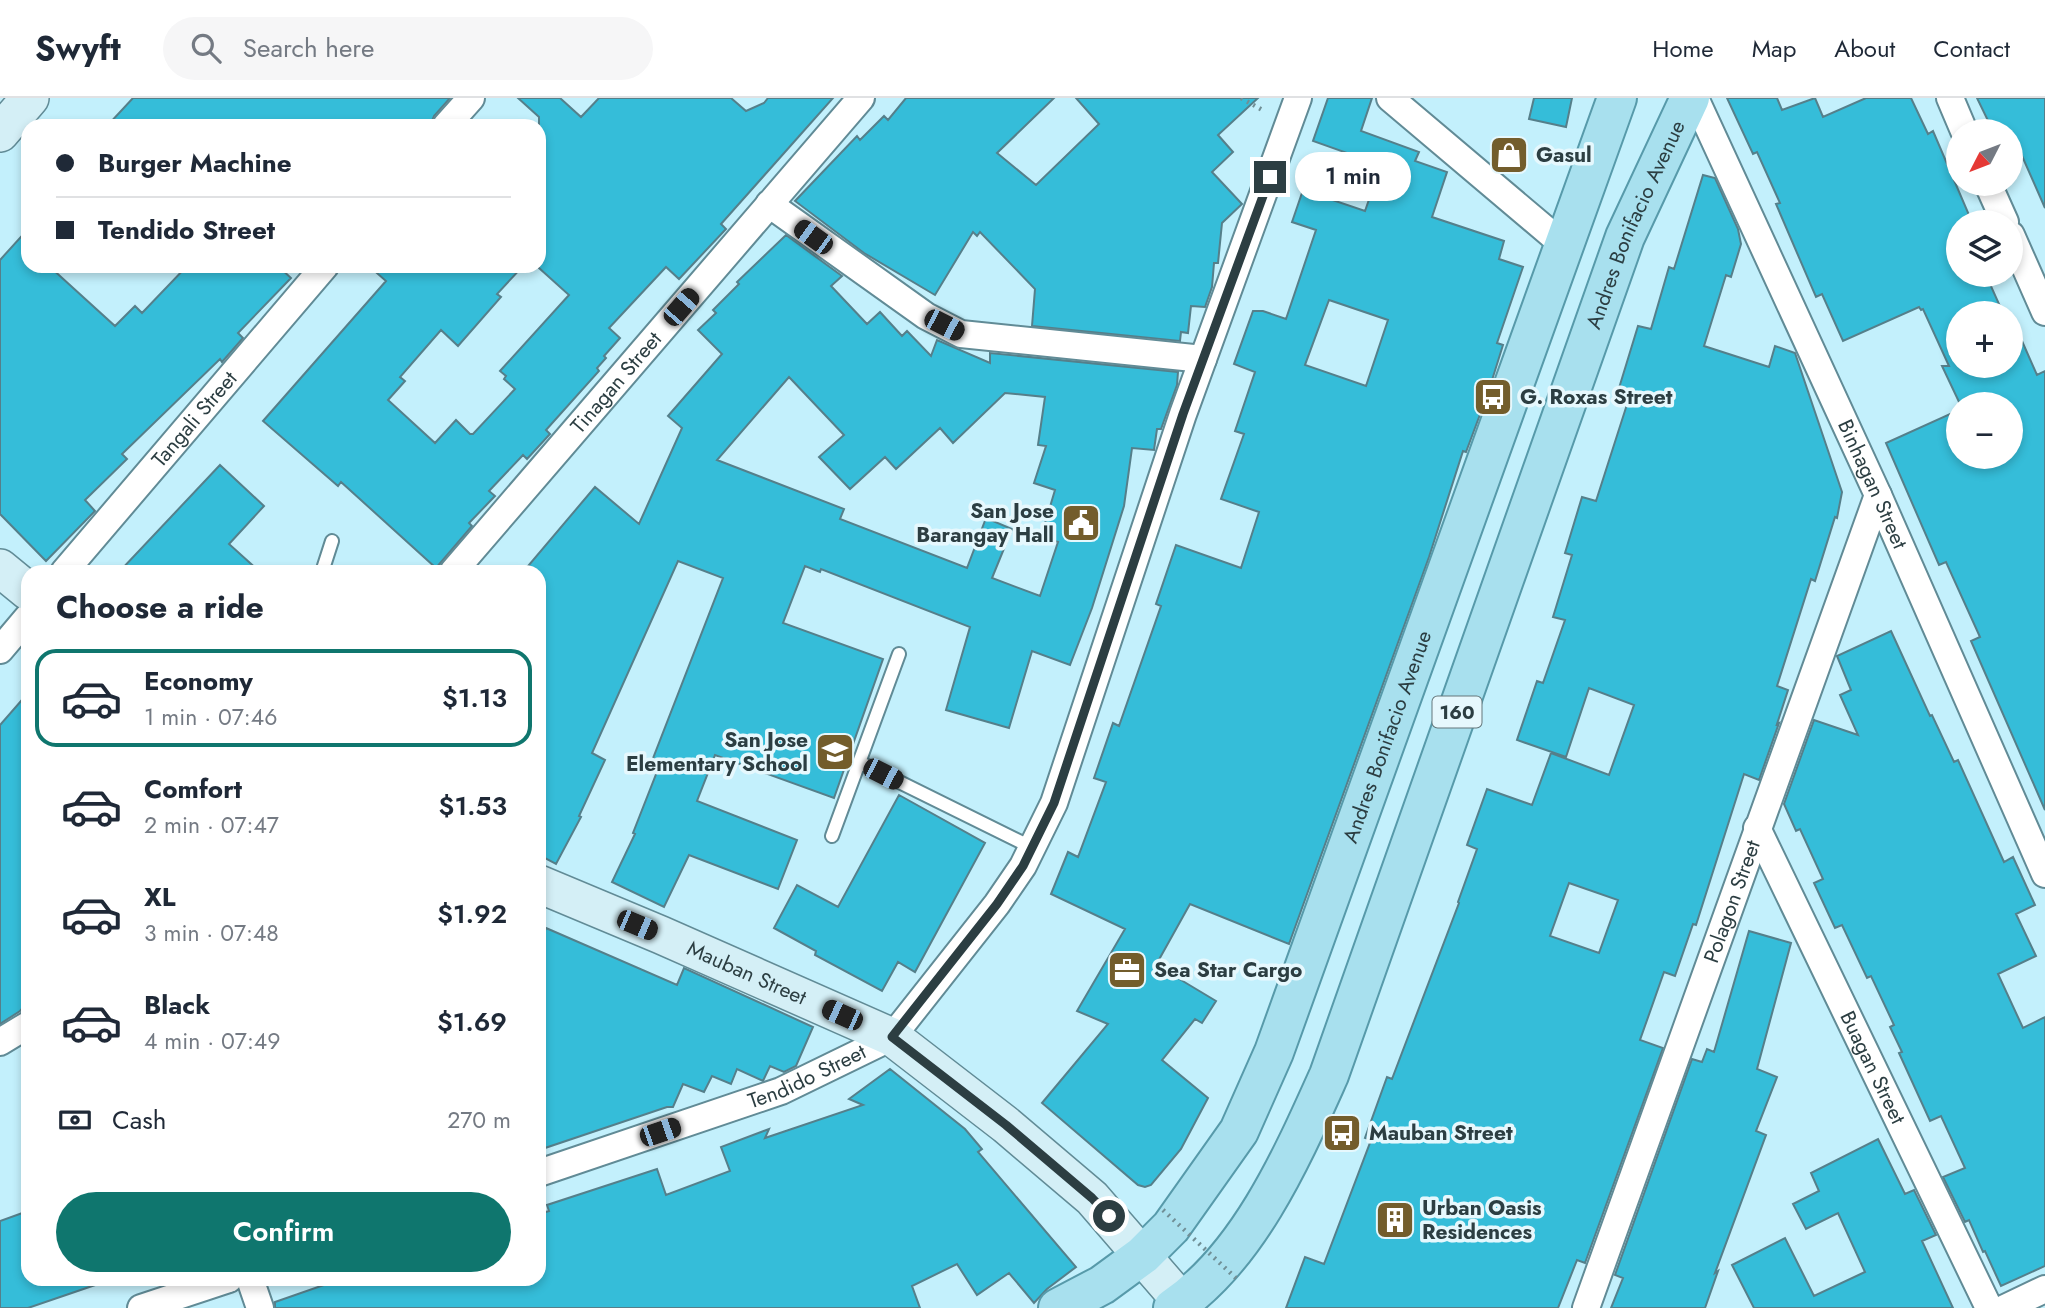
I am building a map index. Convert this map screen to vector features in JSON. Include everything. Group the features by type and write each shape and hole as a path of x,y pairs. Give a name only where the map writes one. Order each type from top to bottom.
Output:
{"main road":[{"name":"Andres Bonifacio Avenue","path":"1058,1308 1102,1285 1143,1255 1184,1212 1239,1131 1274,1052 1617,98"},
{"name":"Andres Bonifacio Avenue","path":"1180,1306 1215,1272 1253,1224 1290,1163 1329,1075 1625,237 1693,98"}],"street":[{"path":"0,133 30,98"},
{"path":"452,119 471,98"},
{"name":"Tinagan Street","path":"459,565 861,98"},
{"name":"Tendido Street","path":"546,1171 781,1091 892,1037 997,904 1033,848 1054,803 1203,359 1298,98"},
{"path":"1390,98 1565,246"},
{"name":"Binhagan Street","path":"1693,98 1878,495 2045,874"},
{"path":"1950,98 1959,119"},
{"path":"768,204 915,308 961,334 1203,359"},
{"path":"2023,262 2045,312"},
{"name":"Tangali Street","path":"70,565 319,273"},
{"name":"Polagon Street","path":"1586,1308 1878,495"},
{"path":"0,568 21,585"},
{"path":"0,650 21,625"},
{"name":"Buagan Street","path":"1757,828 1989,1308"},
{"name":"Mauban Street","path":"546,887 892,1037 1006,1125 1092,1198 1143,1255 1180,1306"},
{"path":"0,1042 21,1030"},
{"path":"141,1308 208,1286"},
{"path":"252,1286 260,1308"},
{"path":"2005,1308 2045,1289"}],"lane":[{"path":"323,565 332,541"},
{"path":"832,836 899,654"},
{"path":"861,763 1033,848"}],"path":[{"path":"1163,1210 1238,1280"}],"building":[{"path":"133,98 450,98 433,119 114,119"},
{"path":"518,98 560,98 581,117 599,98 731,98 746,111 764,103 768,98 833,98 721,224 726,229 679,279 666,267 609,328 620,338 604,356 606,358 597,368 599,371 546,430 550,434 527,459 523,455 489,491 495,496 469,523 472,526 439,565 433,565 341,482 338,486 263,421 386,281 377,273 516,273 497,294 501,297 458,346 441,330 400,377 405,381 388,400 435,443 456,420 473,434 515,389 500,371 569,295 545,273 546,119 539,117"},
{"path":"906,98 1054,98 997,153 1036,185 1099,124 1076,98 1258,98 1218,135 1233,152 1212,172 1242,204 1222,223 1218,263 1214,263 1212,287 1205,307 1191,306 1188,333 1181,332 1180,341 1032,326 1035,289 980,232 977,236 973,232 935,295 864,253 795,201 857,136 860,140 884,116 888,120"},
{"path":"1328,98 1372,98 1361,131 1419,152 1415,161 1447,172 1432,217 1504,241 1499,259 1523,267 1497,343 1503,345 1488,393 1466,452 1463,451 1429,557 1289,944 1190,904 1156,965 1216,1001 1202,1023 1195,1019 1162,1060 1208,1098 1181,1149 1151,1185 1145,1187 1138,1185 1042,1103 1108,1024 1077,1011 1125,929 1051,894 1068,852 1078,857 1106,782 1094,778 1113,723 1119,726 1161,606 1156,604 1176,545 1241,568 1259,512 1221,499 1244,434 1235,431 1255,372 1234,364 1253,311 1263,311 1286,319 1316,230 1292,222 1303,190 1365,211 1381,165 1313,141","holes":["1329,300 1388,320 1366,386 1305,365"]},
{"path":"1534,98 1572,98 1566,127 1529,119"},
{"path":"1727,98 1777,98 1782,110 1815,98 1823,117 1866,98 1911,98 1928,134 1933,131 1946,161 1946,196 1961,196 1967,210 1946,210 1946,287 1991,287 1998,301 1946,301 1946,359 1923,309 1919,307 1843,341 1822,294 1816,297 1776,204 1780,203 1757,152 1753,154"},
{"path":"1977,98 2045,98 2045,208 2023,158 2023,119 1987,119"},
{"path":"1703,175 1715,178 1738,229 1741,244 1731,277 1726,275 1704,346 1769,367 1775,346 1795,353 1842,492 1837,518 1835,517 1815,581 1811,579 1777,686 1788,690 1759,780 1744,774 1696,925 1693,924 1675,976 1664,972 1640,1040 1663,1048 1585,1263 1577,1260 1558,1308 1286,1308 1305,1257 1324,1264 1371,1140 1365,1138 1387,1077 1392,1079 1459,903 1477,849 1467,845 1487,789 1532,805 1551,753 1609,775 1634,705 1589,688 1566,757 1517,740 1537,681 1543,683 1565,620 1553,617 1572,555 1565,553 1582,497 1596,501 1631,392 1619,388 1638,326 1651,329 1669,267 1674,269","holes":["1569,883 1618,900 1599,953 1550,936"]},
{"path":"786,235 842,276 831,286 867,324 880,312 902,336 907,331 931,356 937,340 990,363 990,353 1178,372 1177,385 1161,429 1157,429 1154,450 1132,448 1124,506 1092,608 1070,665 1032,651 1009,728 946,710 970,627 821,569 820,572 805,566 783,623 883,659 834,798 715,755 697,801 797,840 778,889 689,855 664,907 612,882 635,834 633,833 660,764 652,761 723,578 678,561 592,753 605,760 579,816 581,817 556,864 546,859 546,565 529,565 595,487 639,524 682,428 668,416 722,354 698,330 716,313 713,310 739,284 737,282","holes":["789,377 844,435 819,457 850,489 885,457 896,469 940,428 953,443 1005,393 1045,397 1038,445 1046,446 1034,483 1055,490 1041,537 1058,542 1040,596 992,578 1012,529 986,518 967,568 840,519 844,509 717,460"]},
{"path":"21,237 21,273 57,273 115,326 135,306 142,313 180,273 286,273 291,278 238,333 243,338 222,362 220,359 122,454 127,459 85,500 95,511 46,561 0,514 0,260"},
{"path":"2023,343 2037,375 2045,371 2045,810 1971,641 1980,637 1946,562 1939,565 1886,443 1946,416 1946,469 2023,469 2023,392 1954,392 1948,378 2023,378"},
{"path":"220,465 264,506 229,544 252,565 126,565"},
{"path":"1891,631 1930,716 1932,715 1954,762 1958,760 2004,862 2013,857 2035,905 2016,914 2036,956 1998,974 2023,1028 2045,1017 2045,1266 2001,1286 1969,1220 1965,1222 1943,1177 1965,1168 1941,1116 1930,1121 1899,1053 1902,1052 1890,1027 1894,1025 1871,976 1867,978 1842,925 1835,928 1814,883 1823,879 1800,829 1796,831 1784,804 1814,720 1858,735 1840,695 1851,690 1837,656"},
{"path":"21,701 21,1010 0,1024 0,725"},
{"path":"899,795 985,843 915,972 898,962 882,991 815,955 816,951 774,928 797,885 838,907"},
{"path":"546,928 677,985 684,968 813,1027 796,1066 784,1072 770,1066 763,1081 737,1069 731,1084 712,1076 704,1092 683,1084 673,1107 546,1148"},
{"path":"1749,931 1791,943 1757,1069 1777,1077 1756,1131 1766,1135 1715,1273 1718,1271 1705,1308 1611,1308 1623,1278 1615,1275 1692,1059 1702,1062 1707,1049 1714,1052"},
{"path":"890,1069 965,1129 982,1149 978,1152 1076,1267 1047,1289 1034,1303 1009,1273 977,1295 957,1264 912,1286 920,1308 275,1308 275,1302 321,1286 546,1286 547,1205 657,1169 666,1195 730,1171 721,1147 769,1129 765,1138 863,1105 849,1099"},
{"path":"1878,1139 1905,1194 1914,1190 1936,1235 1922,1241 1953,1308 1754,1308 1732,1265 1785,1238 1814,1296 1865,1272 1838,1213 1806,1229 1793,1204 1819,1191 1811,1173"},
{"path":"21,1214 21,1286 92,1286 28,1308 0,1308 0,1221"}],"place":[{"name":"Gasul","path":"1509,155"},
{"name":"G. Roxas Street","path":"1493,397"},
{"name":"San Jose Barangay Hall","path":"1081,523"},
{"name":"San Jose Elementary School","path":"835,752"},
{"name":"Sea Star Cargo","path":"1127,970"},
{"name":"Mauban Street","path":"1342,1133"},
{"name":"Urban Oasis Residences","path":"1395,1220"}],"route":[{"path":"1109,1216 1092,1198 1006,1125 892,1037 997,904 1023,866 1054,803 1183,414 1270,177"}]}
